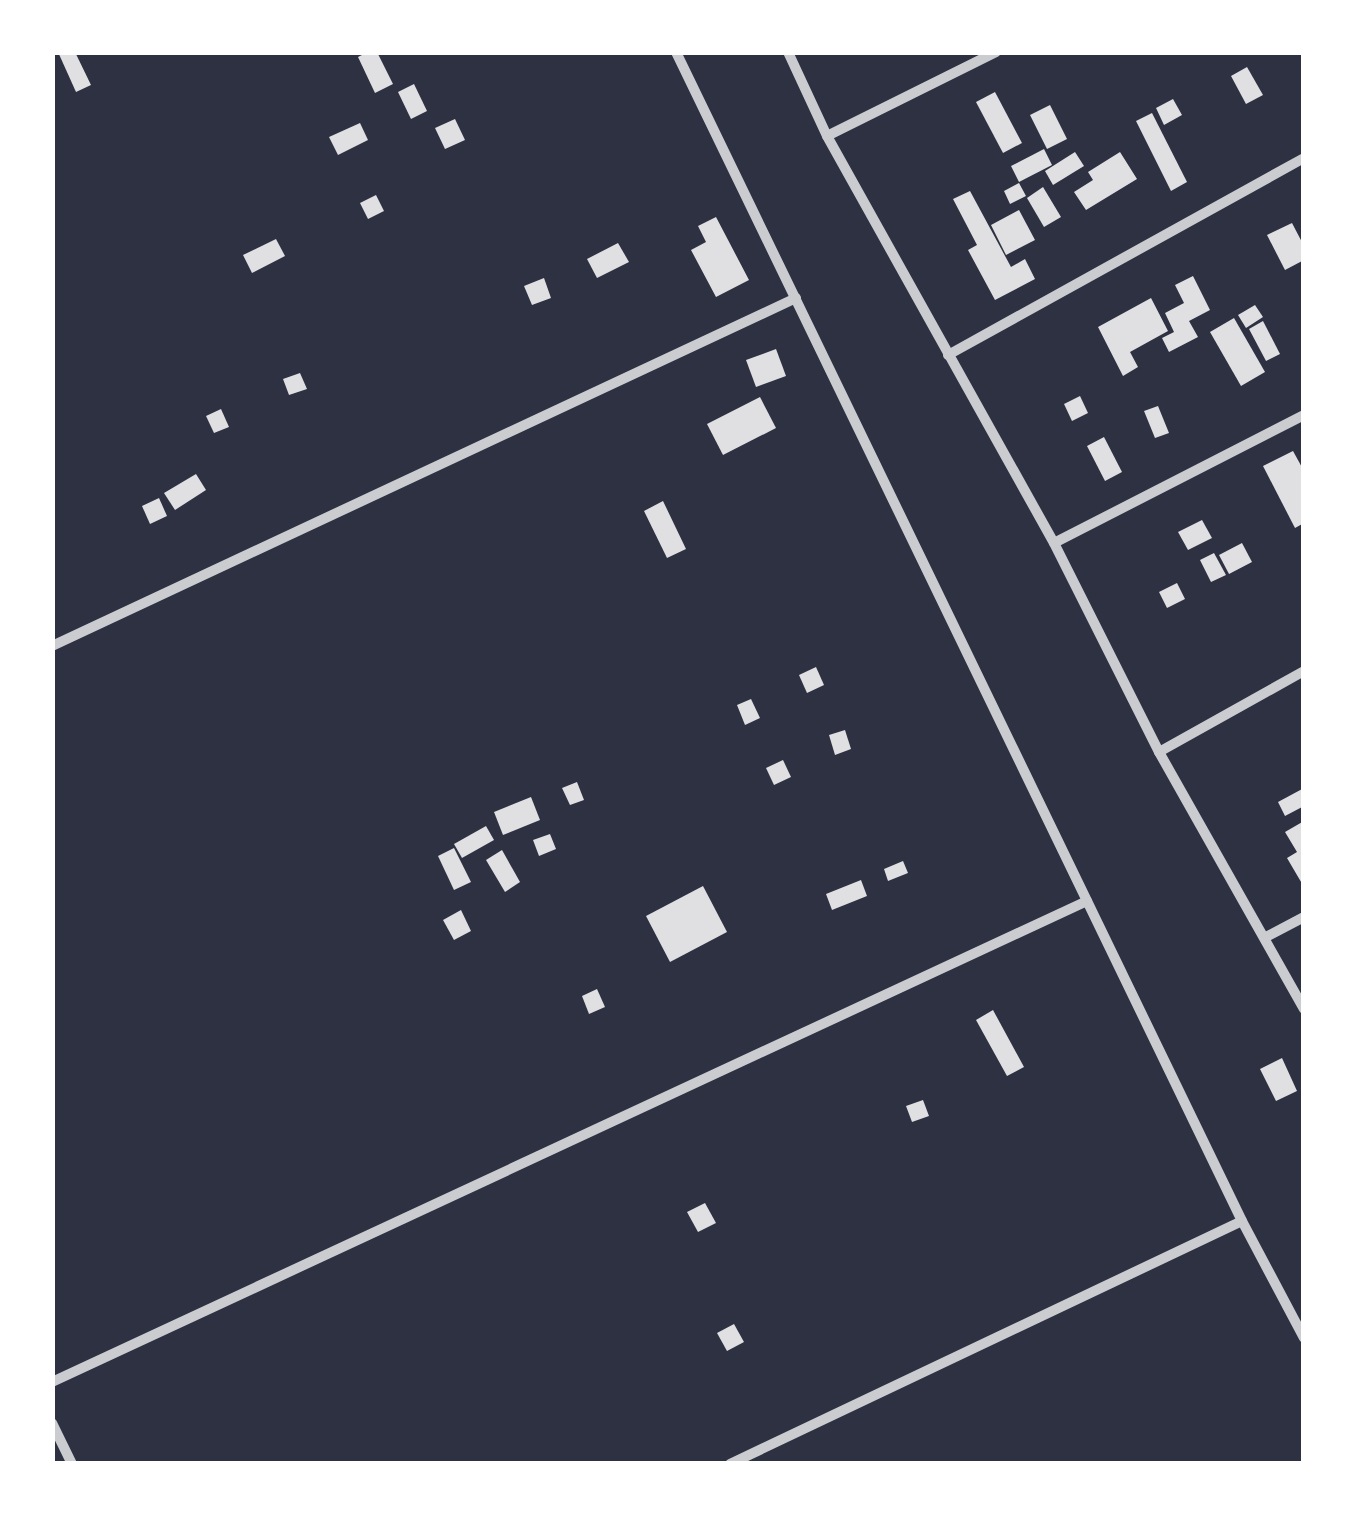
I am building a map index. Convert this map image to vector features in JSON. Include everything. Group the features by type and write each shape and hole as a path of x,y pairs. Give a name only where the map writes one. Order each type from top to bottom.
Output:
{"street":[{"path":"676,52 1242,1221 1304,1338"},
{"path":"788,52 827,136 1054,543 1159,752 1304,1009"},
{"path":"827,136 996,52"},
{"path":"948,355 1304,158"},
{"path":"52,646 796,298"},
{"path":"1054,543 1304,414"},
{"path":"1159,752 1304,670"},
{"path":"52,1382 1087,901"},
{"path":"1266,937 1304,917"},
{"path":"730,1464 1242,1221"},
{"path":"52,1423 72,1464"}],"building":[{"path":"58,52 75,52 91,85 76,92"},
{"path":"377,52 393,84 375,93 358,57"},
{"path":"1247,67 1263,95 1246,104 1231,76"},
{"path":"414,84 427,111 411,119 398,92"},
{"path":"995,92 1022,143 1003,153 976,102"},
{"path":"1173,99 1182,115 1164,125 1156,108"},
{"path":"1050,105 1067,139 1047,149 1030,115"},
{"path":"1152,113 1187,182 1171,191 1136,121"},
{"path":"455,119 465,140 445,149 435,128"},
{"path":"360,123 368,140 338,155 329,137"},
{"path":"1044,149 1052,165 1019,182 1011,166"},
{"path":"1075,152 1084,166 1053,185 1045,171"},
{"path":"1120,152 1137,179 1086,210 1074,192 1093,180 1088,172"},
{"path":"1019,183 1026,196 1010,204 1004,191"},
{"path":"1043,187 1061,217 1044,227 1027,198"},
{"path":"970,191 1011,267 1025,259 1035,279 995,300 968,250 977,245 953,199"},
{"path":"376,195 384,211 368,219 360,203"},
{"path":"1019,210 1035,240 1006,255 991,225"},
{"path":"716,217 749,280 716,297 691,250 706,242 698,226"},
{"path":"1292,223 1304,246 1304,260 1285,270 1267,235"},
{"path":"276,239 285,256 252,273 243,255"},
{"path":"618,243 629,262 597,278 587,259"},
{"path":"1193,276 1210,310 1189,321 1198,337 1169,352 1162,338 1174,332 1165,313 1184,303 1175,285"},
{"path":"544,278 551,298 532,305 524,286"},
{"path":"1151,298 1168,331 1130,352 1138,367 1123,376 1098,327"},
{"path":"1255,305 1263,317 1246,328 1238,315"},
{"path":"1234,318 1265,372 1241,386 1210,332"},
{"path":"1263,321 1280,354 1266,361 1249,329"},
{"path":"776,349 786,376 756,387 746,360"},
{"path":"300,373 307,389 289,395 283,379"},
{"path":"1080,396 1088,413 1072,421 1064,404"},
{"path":"760,397 776,428 723,455 707,424"},
{"path":"1158,406 1169,433 1155,438 1144,411"},
{"path":"221,409 229,427 214,433 206,416"},
{"path":"1104,437 1122,472 1105,481 1087,446"},
{"path":"1293,451 1304,471 1304,523 1295,528 1263,466"},
{"path":"196,474 206,490 175,510 164,493"},
{"path":"159,498 167,516 150,524 142,506"},
{"path":"663,501 686,549 667,558 644,511"},
{"path":"1202,520 1212,538 1188,550 1178,532"},
{"path":"1242,543 1252,562 1229,574 1219,555"},
{"path":"1214,553 1226,575 1211,582 1200,560"},
{"path":"1177,583 1185,599 1167,608 1159,592"},
{"path":"816,667 824,685 807,693 799,675"},
{"path":"751,699 760,718 745,725 737,705"},
{"path":"845,730 851,749 835,755 829,735"},
{"path":"783,760 791,777 774,785 766,768"},
{"path":"577,782 584,800 570,805 562,788"},
{"path":"1304,788 1304,806 1285,816 1278,802"},
{"path":"531,797 540,820 503,835 494,812"},
{"path":"1304,821 1304,887 1287,858 1297,852 1285,832"},
{"path":"486,826 494,840 462,858 454,844"},
{"path":"550,834 556,849 539,856 533,840"},
{"path":"454,848 471,882 454,890 438,856"},
{"path":"502,850 520,882 505,892 486,860"},
{"path":"903,861 908,873 888,881 884,869"},
{"path":"861,880 867,896 832,910 826,894"},
{"path":"703,886 727,932 670,962 646,916"},
{"path":"461,910 471,931 454,940 443,920"},
{"path":"597,989 605,1007 589,1014 582,996"},
{"path":"993,1010 1024,1067 1007,1076 976,1020"},
{"path":"1282,1058 1297,1091 1276,1101 1260,1069"},
{"path":"923,1100 929,1116 912,1122 906,1106"},
{"path":"705,1203 716,1223 698,1232 687,1212"},
{"path":"734,1324 744,1342 727,1351 717,1333"}]}
